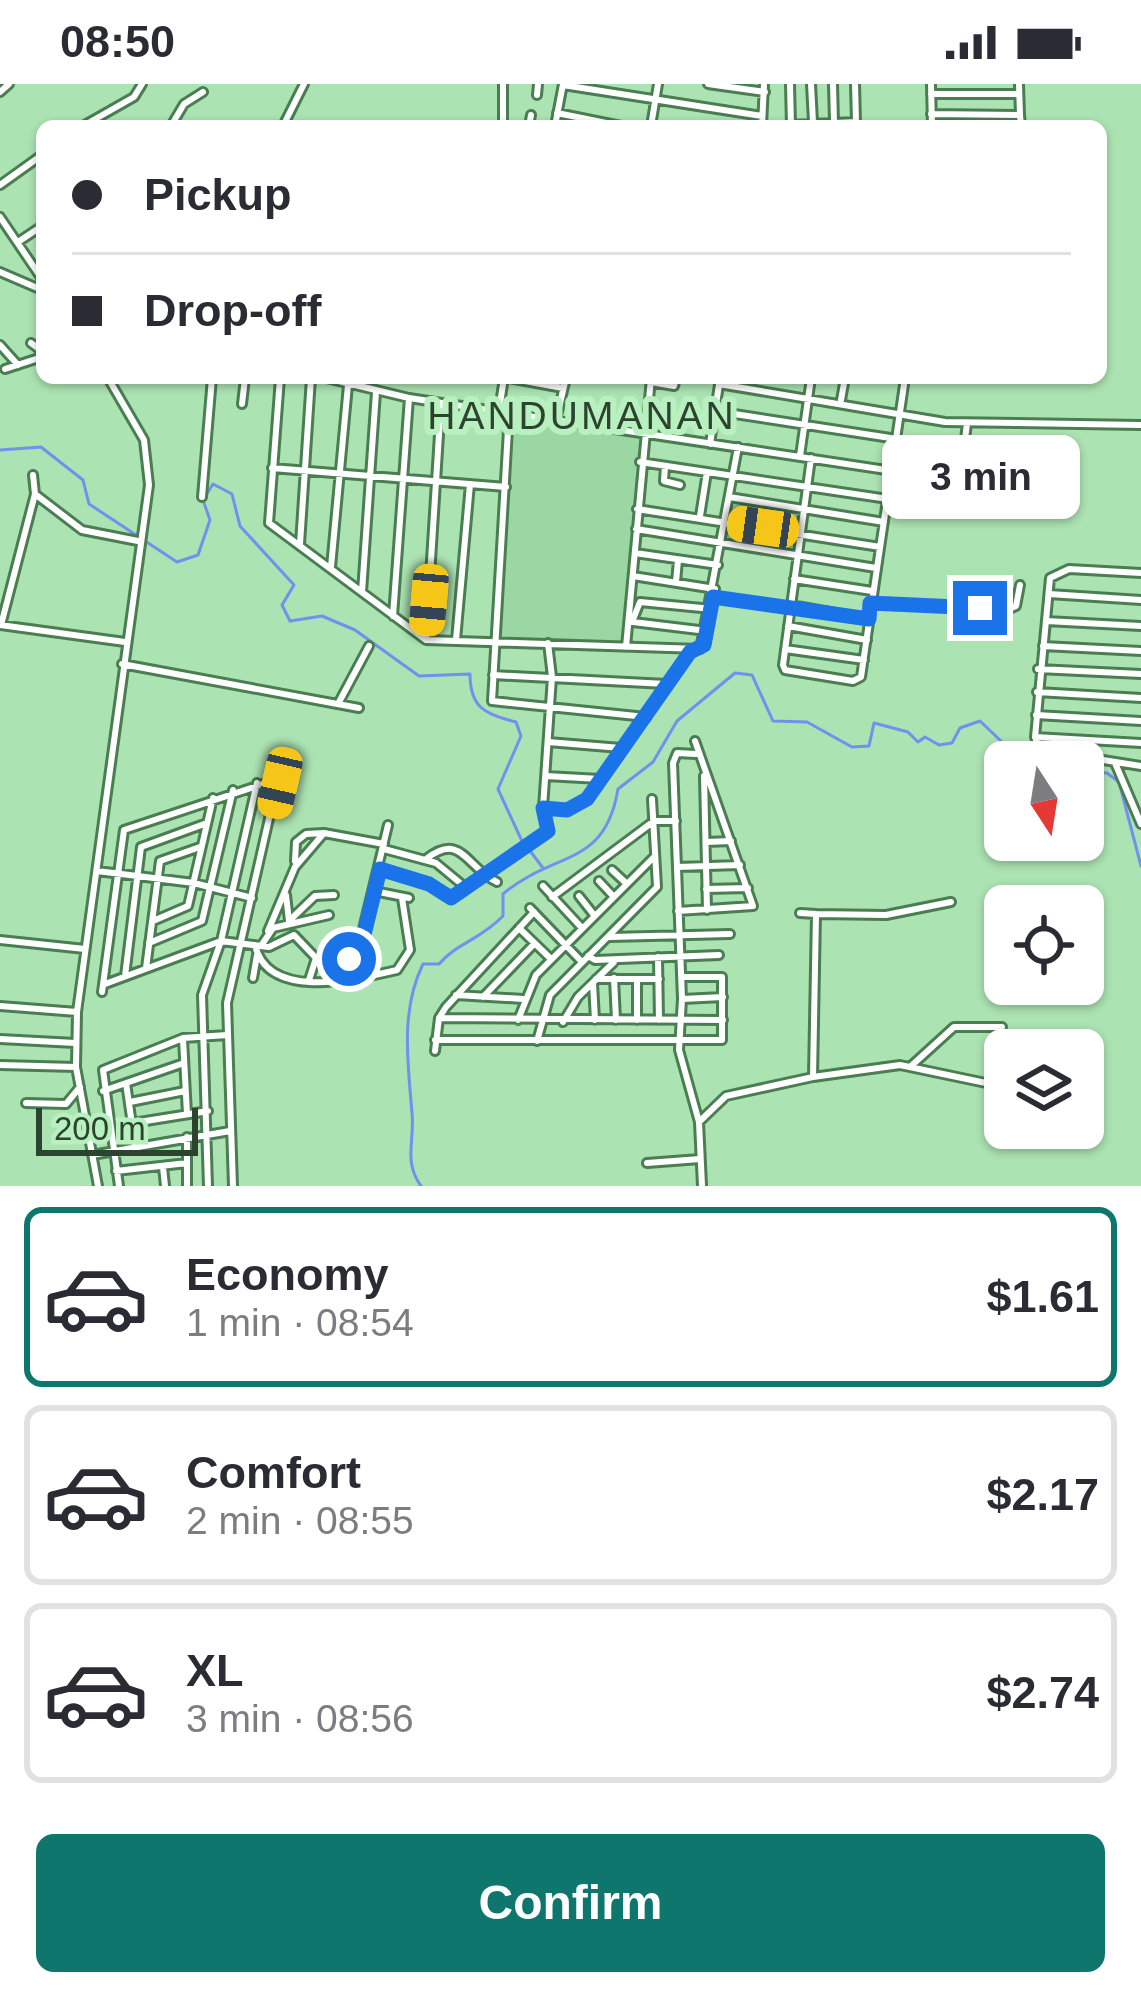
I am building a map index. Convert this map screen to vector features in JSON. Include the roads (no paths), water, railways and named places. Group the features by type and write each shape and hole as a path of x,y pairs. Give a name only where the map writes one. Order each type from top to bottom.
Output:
{"street":[{"path":"0,92 9,84"},
{"path":"94,120 134,98 143,91 142,84"},
{"path":"286,120 304,84"},
{"path":"503,84 503,120"},
{"path":"537,94 538,84"},
{"path":"556,120 563,84 654,103 762,116"},
{"path":"651,120 658,84"},
{"path":"708,84 764,88 762,120"},
{"path":"790,84 791,120"},
{"path":"811,84 813,120"},
{"path":"832,84 834,120"},
{"path":"855,84 856,120"},
{"path":"932,84 932,120"},
{"path":"1018,84 1020,120"},
{"path":"175,120 184,104 203,92"},
{"path":"931,94 1019,94"},
{"path":"557,113 591,120"},
{"path":"931,114 1020,115"},
{"path":"970,115 970,120"},
{"path":"531,116 531,120"},
{"path":"0,185 36,158"},
{"path":"0,217 36,270"},
{"path":"18,242 36,230"},
{"path":"0,272 36,287"},
{"path":"31,344 36,349"},
{"path":"0,345 18,365"},
{"path":"5,369 36,357"},
{"path":"98,1186 76,1067 77,1012 149,466 144,440 111,384"},
{"path":"202,497 211,384"},
{"path":"242,404 244,384"},
{"path":"279,384 268,521 426,640 494,639 690,652"},
{"path":"300,544 311,384"},
{"path":"346,384 409,398 959,481"},
{"path":"499,411 505,384"},
{"path":"540,384 563,388"},
{"path":"556,420 564,384"},
{"path":"626,647 642,433 650,384"},
{"path":"710,444 719,384"},
{"path":"736,384 967,423 1141,425"},
{"path":"800,457 810,384"},
{"path":"841,400 844,384"},
{"path":"811,458 785,670 853,681 861,677 864,660 904,384"},
{"path":"331,567 349,385"},
{"path":"362,593 376,392"},
{"path":"392,617 409,398"},
{"path":"426,640 442,403"},
{"path":"715,411 897,439"},
{"path":"509,413 493,704 646,717"},
{"path":"957,506 967,423"},
{"path":"543,808 577,807 690,652 704,645 738,447"},
{"path":"640,462 888,499"},
{"path":"665,466 664,481 680,485"},
{"path":"272,468 506,487"},
{"path":"700,517 707,472"},
{"path":"33,475 35,494 1,625 125,642"},
{"path":"456,640 470,484"},
{"path":"35,494 82,530 138,538"},
{"path":"729,497 884,522"},
{"path":"637,508 880,547"},
{"path":"637,529 876,568"},
{"path":"634,553 718,565"},
{"path":"676,582 679,560"},
{"path":"1036,741 1038,669 1055,571 1141,573"},
{"path":"633,576 869,619"},
{"path":"794,579 872,592"},
{"path":"870,603 1009,609 1016,606 1020,585"},
{"path":"1049,595 1141,600"},
{"path":"630,622 640,602 712,609"},
{"path":"1046,621 1141,626"},
{"path":"630,622 707,631"},
{"path":"788,626 867,640"},
{"path":"380,869 429,884 446,899 482,873 523,854 548,831 543,808 552,677 548,643"},
{"path":"338,704 369,646"},
{"path":"1041,646 1141,651"},
{"path":"785,649 864,660"},
{"path":"122,664 359,708"},
{"path":"1038,669 1141,674"},
{"path":"493,675 666,684"},
{"path":"1037,692 1141,698"},
{"path":"1036,715 1141,721"},
{"path":"1035,737 1141,743"},
{"path":"678,911 749,910 748,888 695,741"},
{"path":"548,742 621,748"},
{"path":"696,754 675,756 682,1040 687,1050 683,1057 699,1122 701,1186"},
{"path":"1104,762 1141,766"},
{"path":"1115,764 1141,824"},
{"path":"704,766 706,910"},
{"path":"546,776 600,779"},
{"path":"232,1186 227,1003 240,943 252,898 278,779 126,828 103,988 221,940 240,943 257,949 273,974 309,980 397,970 408,959 405,898 374,891"},
{"path":"208,1186 202,995 221,940 257,782"},
{"path":"149,943 202,921 233,790"},
{"path":"153,921 188,906 213,798"},
{"path":"652,799 657,887"},
{"path":"552,897 654,821 676,820"},
{"path":"125,976 144,844 207,823"},
{"path":"355,977 388,825"},
{"path":"295,867 324,833"},
{"path":"253,978 257,949 295,867 296,842 306,834 324,833 426,859 465,887"},
{"path":"706,842 731,841"},
{"path":"426,859 452,845 496,882"},
{"path":"146,968 161,858 200,847"},
{"path":"404,874 409,855"},
{"path":"518,1020 523,999 551,958 656,856"},
{"path":"677,867 740,865"},
{"path":"612,870 627,884"},
{"path":"95,871 194,883 252,898"},
{"path":"599,881 614,896"},
{"path":"543,886 581,928"},
{"path":"537,1041 550,995 657,887 678,886"},
{"path":"706,889 748,888"},
{"path":"286,890 288,923"},
{"path":"288,923 315,896 334,896"},
{"path":"579,896 594,915"},
{"path":"800,913 886,915 951,902"},
{"path":"435,1051 439,1018 532,910 585,959 718,955"},
{"path":"814,1077 816,914"},
{"path":"268,931 329,915"},
{"path":"519,927 551,958"},
{"path":"606,937 730,934"},
{"path":"257,949 294,935 316,958 358,956"},
{"path":"0,940 85,950"},
{"path":"483,997 534,944"},
{"path":"658,957 659,1021"},
{"path":"309,980 316,958"},
{"path":"563,1022 616,959"},
{"path":"435,1040 718,1042 724,1020 722,976 682,977"},
{"path":"614,978 616,1020"},
{"path":"595,981 659,979"},
{"path":"637,980 637,1021"},
{"path":"595,981 595,1019"},
{"path":"456,995 523,999"},
{"path":"682,999 723,997"},
{"path":"0,1006 77,1012"},
{"path":"439,1018 724,1020"},
{"path":"910,1067 954,1028 1002,1028"},
{"path":"118,1186 104,1091 106,1067 183,1038 226,1035"},
{"path":"183,1038 187,1114"},
{"path":"0,1039 75,1043"},
{"path":"104,1091 184,1063"},
{"path":"0,1065 76,1067"},
{"path":"699,1122 726,1096 885,1065 984,1083"},
{"path":"126,1083 135,1145"},
{"path":"26,1103 66,1104 80,1087"},
{"path":"129,1102 185,1091"},
{"path":"133,1124 208,1111"},
{"path":"92,1155 230,1131"},
{"path":"187,1137 188,1186"},
{"path":"647,1163 700,1159"},
{"path":"116,1171 188,1163"},
{"path":"163,1166 165,1186"},
{"path":"142,1171 144,1186"}],"waterway":[{"path":"0,450 41,447 83,480 89,504 177,562 198,555 210,520 203,500 213,484 232,494 240,526 294,585 282,605 290,621 322,616 355,630 419,676 470,674 473,695 481,708 516,722 521,736 498,789 521,839 543,868"},
{"path":"421,1186 411,1159 407,1037 411,1000 423,964 439,964 494,924 503,916 503,894 522,880 590,845 602,833 618,789 653,762 677,721 735,673 752,675 773,721 807,722 852,747 869,746 874,723 908,732 918,742 925,737 939,745 952,743 960,728 980,721 1001,741"},
{"path":"1104,773 1119,782 1141,866"}],"district":[{"name":"HANDUMANAN","path":"582,415"}]}
